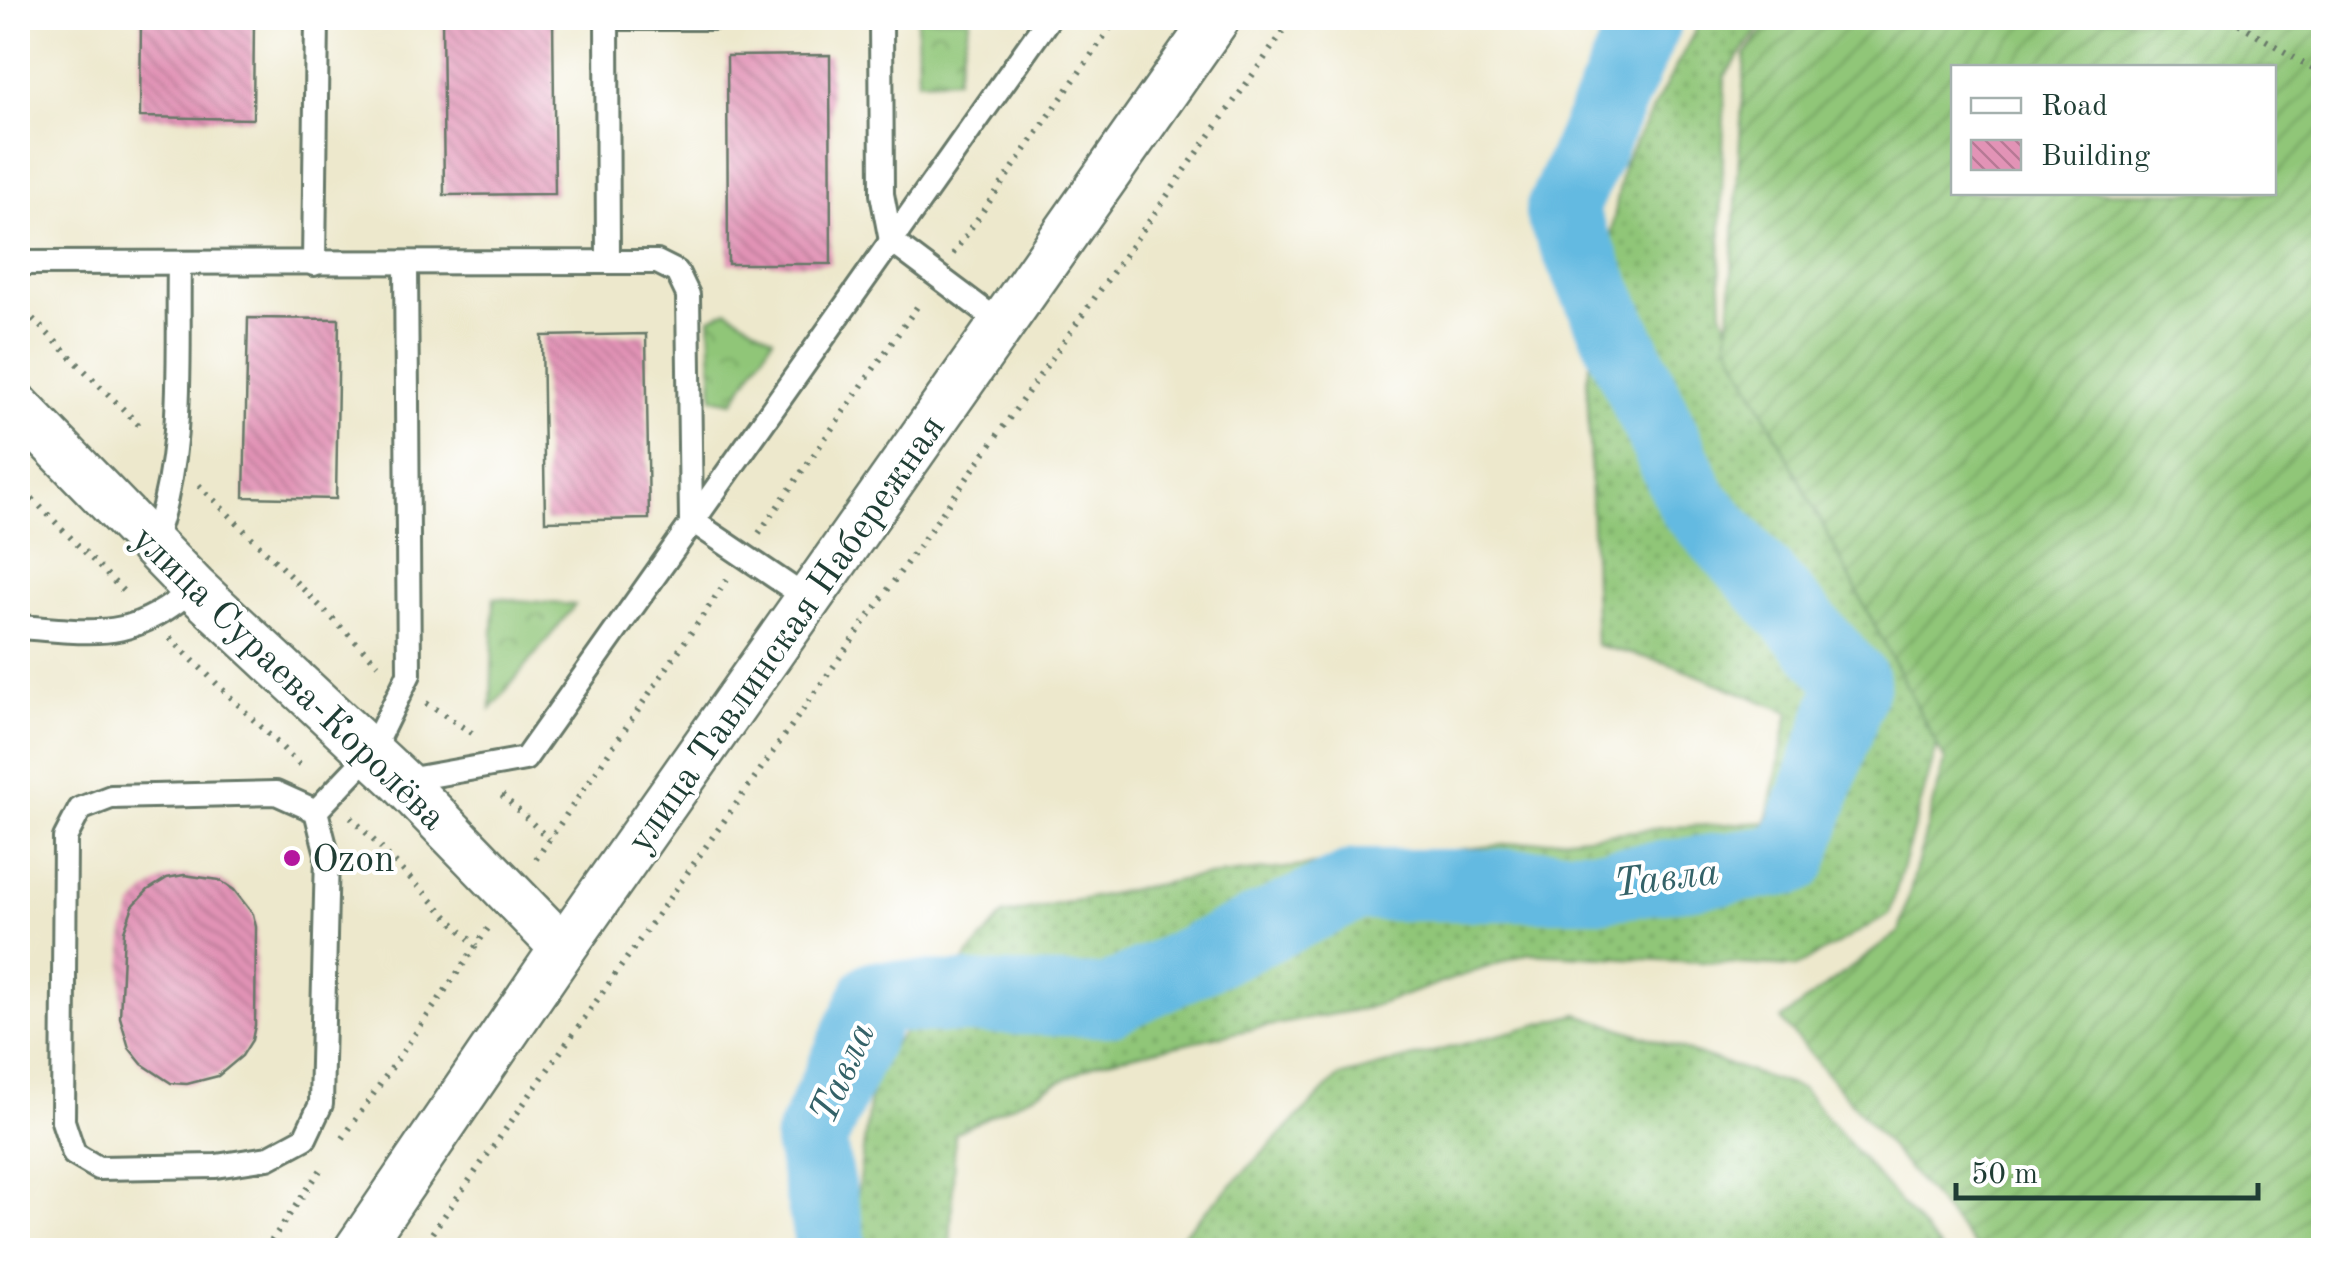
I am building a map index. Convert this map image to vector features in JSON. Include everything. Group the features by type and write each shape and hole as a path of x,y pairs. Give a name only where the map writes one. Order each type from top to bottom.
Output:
{"street":[{"name":"улица Тавлинская Набережная","path":"357,1250 563,948 1217,18"},
{"name":"улица Сураева-Королёва","path":"18,407 194,588 386,767 563,948"}],"lane":[{"path":"314,264 317,18"},
{"path":"608,262 607,18 713,18"},
{"path":"881,18 882,194 891,241 1002,325"},
{"path":"323,803 327,854 321,1104 305,1138 268,1158 216,1166 98,1168 74,1154 64,1121 64,838 80,809 111,797 276,793 323,803 386,767 486,766 525,759 1049,18"},
{"path":"18,263 657,262 677,272 688,295 691,520"},
{"path":"152,545 167,506 175,462 179,263"},
{"path":"386,767 402,688 409,674 406,264"},
{"path":"691,520 808,599"},
{"path":"18,627 102,632 151,620 194,588"}],"path":[{"path":"343,1138 1118,18"},
{"path":"420,1250 1294,18"},
{"path":"2230,18 2324,76"},
{"path":"18,304 402,688 486,742 489,783 548,840"},
{"path":"18,484 323,803 476,946"},
{"path":"265,1250 332,1154"}],"green space":[{"path":"917,18 970,18 956,79 918,81"},
{"path":"1702,18 1767,18 1725,76 1722,313 1940,736 1889,915 1796,967 1529,953 1367,1008 1099,1062 955,1133 950,1250 887,1250 852,1233 874,1068 1003,915 1190,878 1673,827 1767,822 1789,712 1667,663 1596,645 1587,379 1623,165"},
{"path":"1772,18 2323,18 2323,1250 1978,1250 1781,1020 1899,932 1945,761 1728,342 1745,55"},
{"path":"728,310 773,338 733,402 713,398 710,318"},
{"path":"494,598 575,605 491,709"},
{"path":"1578,1014 1802,1089 1941,1250 1167,1250 1338,1077"}],"building":[{"path":"141,18 254,18 253,119 140,117"},
{"path":"442,18 553,18 555,194 444,195"},
{"path":"830,55 831,264 728,264 727,56"},
{"path":"248,318 339,319 336,499 244,497"},
{"path":"646,334 649,519 545,521 542,336"},
{"path":"184,875 219,880 234,890 253,914 256,927 252,1040 242,1056 218,1076 187,1084 171,1083 142,1064 129,1048 120,1017 124,931 133,906 167,878"}],"waterway":[{"name":"Тавла","path":"832,1250 810,1141 876,996 1107,1001 1356,885 1605,885 1792,859 1854,682 1694,504 1561,212 1647,18"}],"place":[{"name":"Ozon","path":"292,858"}]}
